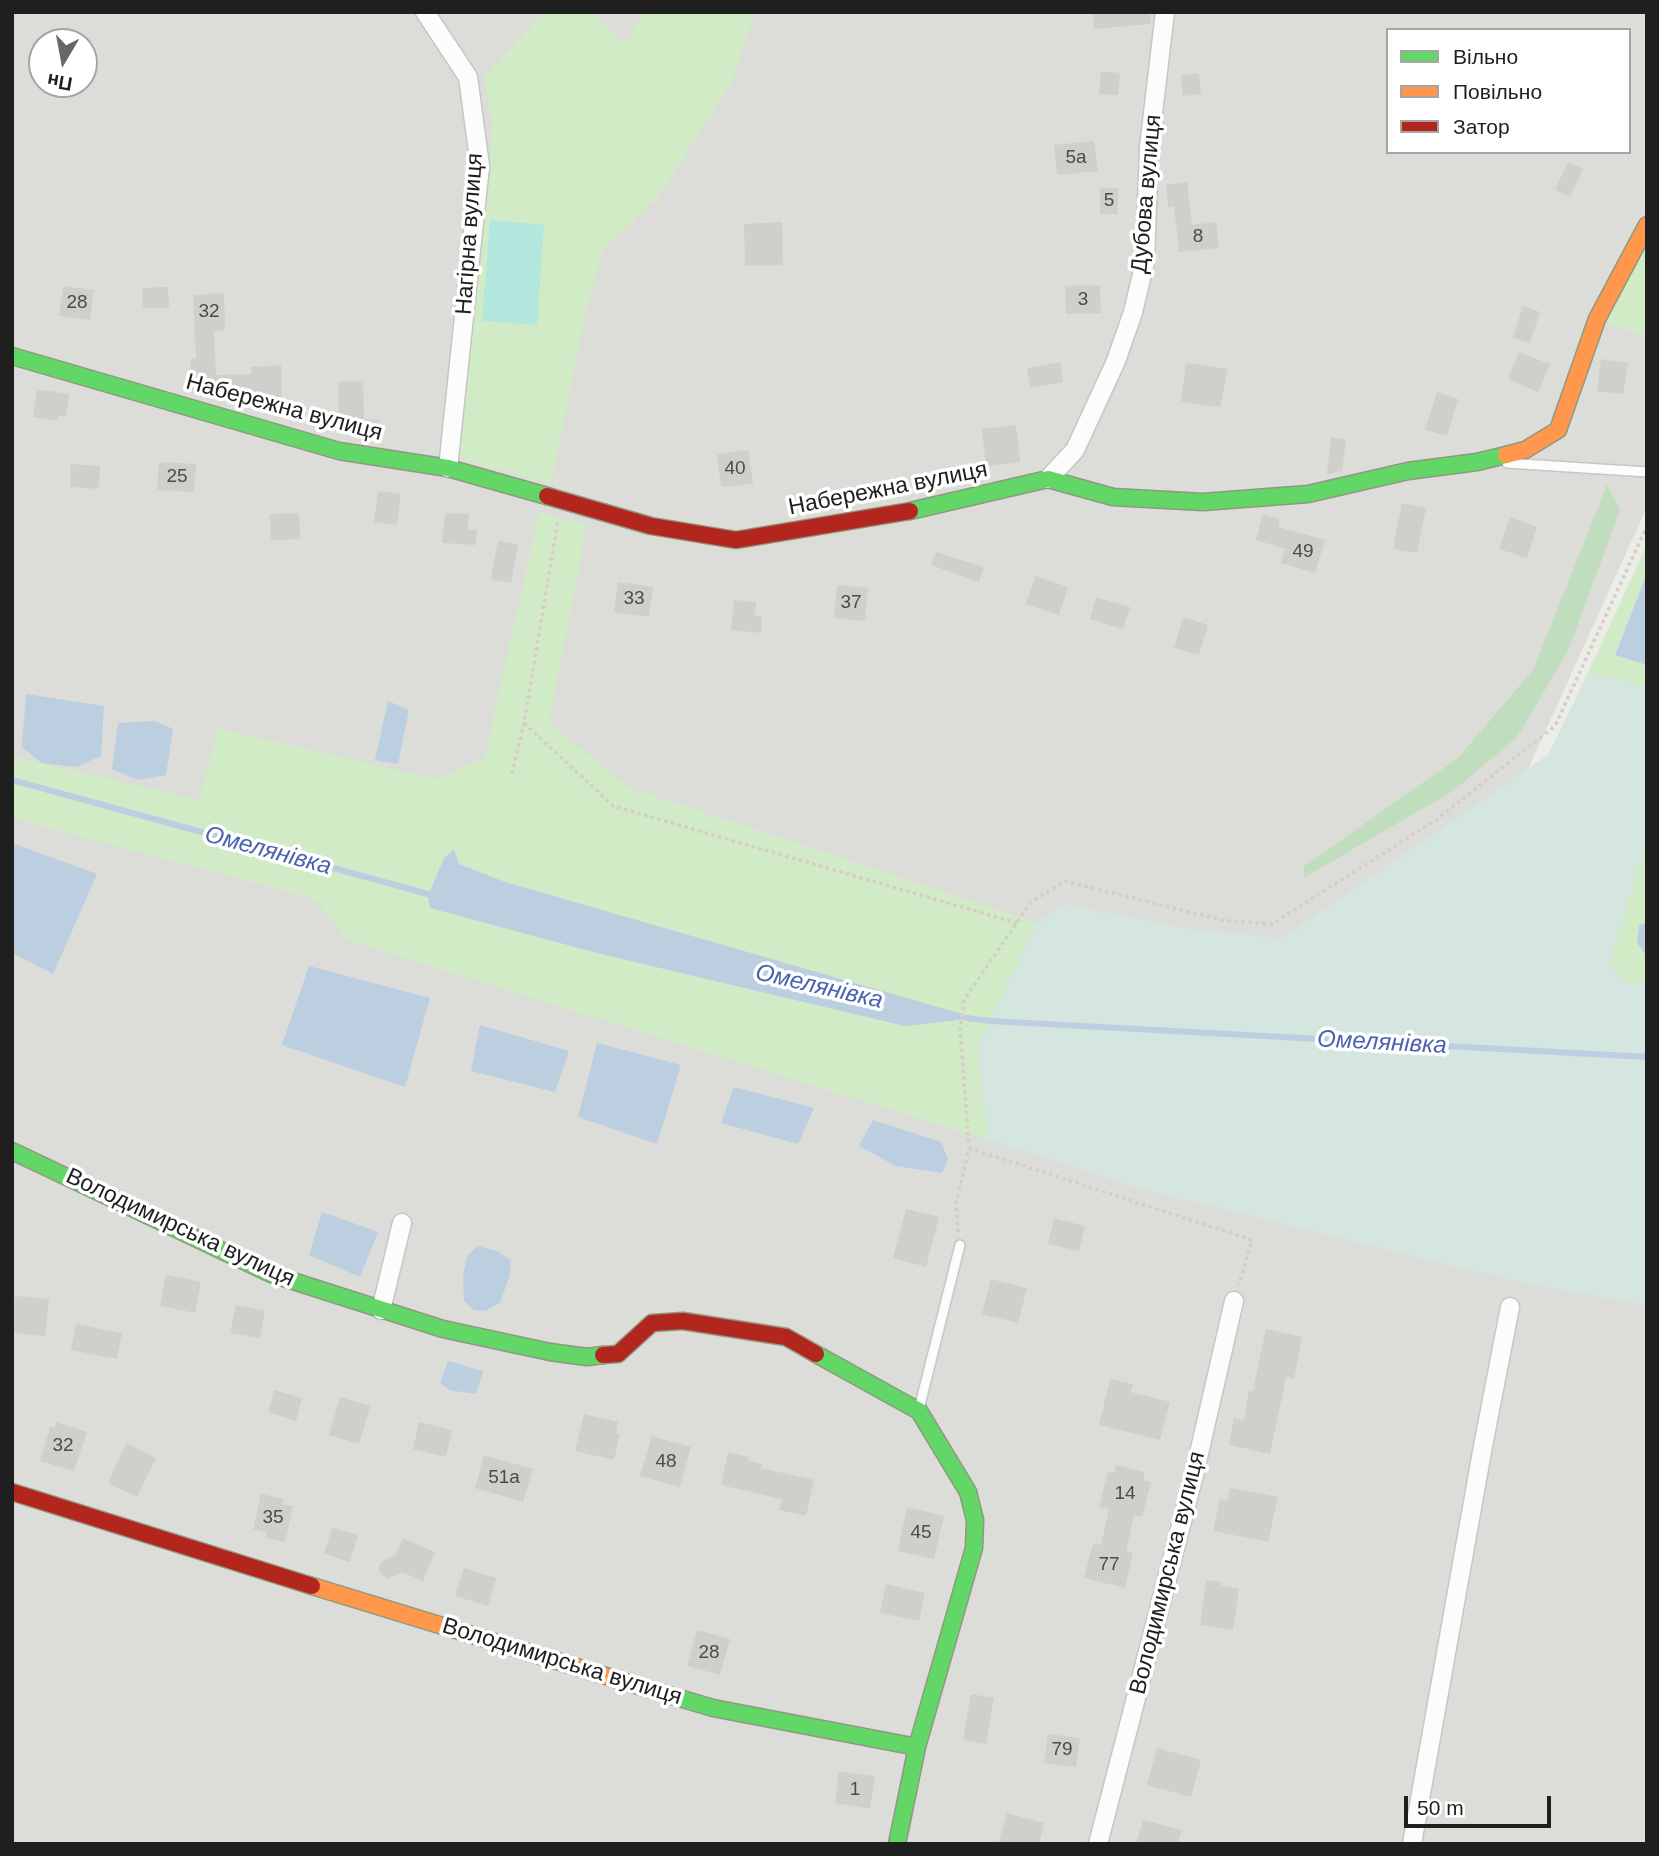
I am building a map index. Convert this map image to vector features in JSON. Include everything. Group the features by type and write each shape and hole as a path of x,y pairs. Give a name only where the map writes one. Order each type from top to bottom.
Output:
{"street":[{"name":"Нагірна вулиця","path":"425,12 468,77 480,166 448,468"},
{"name":"Дубова вулиця","path":"1048,479 1075,450 1116,361 1133,312 1145,262 1149,147 1165,12"},
{"name":"Набережна вулиця","path":"12,356 339,451 448,468 651,526 736,540 903,513 1048,479 1113,497 1203,502 1308,494 1408,471 1477,462 1525,450 1558,430 1597,319 1647,225"},
{"name":"Володимирська вулиця","path":"12,1151 271,1274 443,1329 550,1352 587,1357 618,1354 652,1323 683,1321 786,1337 919,1411 968,1492 975,1520 974,1548 918,1747 897,1844"},
{"path":"381,1310 402,1223"},
{"name":"Володимирська вулиця","path":"1098,1844 1195,1475 1234,1301"},
{"path":"1412,1844 1510,1307"},
{"name":"Володимирська вулиця","path":"12,1492 468,1635 713,1708 918,1747"}],"lane":[{"path":"1477,462 1647,472"},
{"path":"919,1411 960,1245"}],"path":[{"path":"512,774 524,723 561,501"},
{"path":"960,1245 956,1203 969,1148 960,1029 964,1000 1031,902 1065,881 1222,920 1272,924 1436,820 1555,726 1647,526"},
{"path":"524,723 613,806 1017,923"},
{"path":"969,1148 1252,1240 1234,1301"}],"shaded area":[{"path":"12,12 1647,12 1647,212 1592,317 1647,336 1647,507 1529,767 1213,1070 1647,1089 1647,1844 12,1844"},
{"path":"490,220 544,225 537,325 482,321"},
{"path":"1588,673 1647,687 1647,836 1609,964 1624,982 1647,983 1647,1276 1644,1305 1519,1282 1152,1192 988,1140 977,1048 1037,923 1062,904 1195,930 1282,938 1548,755"}],"green space":[{"path":"545,12 592,12 625,44 644,12 755,12 731,85 657,199 603,251 585,315 551,484 458,458 492,127 484,76"},
{"path":"1647,235 1647,336 1602,321"},
{"path":"1607,485 1620,510 1568,651 1517,737 1453,791 1305,877 1303,867 1458,758 1533,670"},
{"path":"539,513 587,524 549,723 630,788 1037,923 977,1048 988,1140 346,940 315,899 12,818 12,756 199,800 218,728 435,779 484,758","holes":["454,851 459,864 505,882 973,1018 905,1026 601,954 430,908 428,896 444,858"]},
{"path":"1647,544 1647,573 1615,654 1647,665 1647,687 1588,673"},
{"path":"1647,836 1647,923 1639,925 1637,943 1647,957 1647,983 1624,983 1609,964"}],"water":[{"path":"1647,573 1647,665 1615,655"},
{"path":"26,694 104,706 101,756 76,767 42,763 22,747"},
{"path":"388,701 409,710 398,764 375,760"},
{"path":"155,721 173,729 166,775 138,780 112,769 118,723"},
{"path":"12,843 97,874 53,974 12,953"},
{"path":"454,850 459,864 505,882 976,1018 905,1026 601,954 430,908 428,896 444,858"},
{"path":"1647,923 1647,957 1637,943 1639,925"},
{"path":"309,966 430,998 405,1087 282,1045"},
{"path":"480,1025 569,1051 555,1092 471,1071"},
{"path":"597,1043 681,1065 657,1144 578,1117"},
{"path":"734,1087 814,1108 798,1144 721,1123"},
{"path":"873,1120 941,1142 948,1159 942,1173 896,1166 859,1146"},
{"path":"322,1212 378,1232 360,1277 309,1255"},
{"path":"478,1246 499,1252 511,1261 509,1277 500,1303 485,1311 474,1310 464,1301 463,1276 467,1256"},
{"path":"448,1361 483,1371 476,1394 449,1390 440,1383"}],"building":[{"path":"1093,12 1150,12 1151,24 1094,29"},
{"path":"1101,71 1120,73 1118,95 1099,94"},
{"path":"1199,73 1201,94 1183,96 1181,75"},
{"path":"1094,141 1098,171 1057,175 1054,145"},
{"path":"1568,162 1583,169 1570,197 1555,190"},
{"path":"1187,182 1192,225 1216,222 1219,248 1179,252 1174,206 1168,207 1166,185"},
{"path":"1100,188 1118,188 1118,214 1100,214"},
{"path":"782,222 783,265 745,266 744,224"},
{"path":"1100,285 1101,313 1066,314 1065,286"},
{"path":"63,286 94,290 90,320 59,316"},
{"path":"168,287 169,308 143,308 142,288"},
{"path":"224,293 225,330 214,331 216,375 251,374 251,367 281,365 282,398 252,399 252,392 191,393 190,359 196,359 193,295"},
{"path":"1523,306 1540,312 1530,343 1513,338"},
{"path":"1519,352 1550,364 1538,392 1508,379"},
{"path":"1601,359 1628,363 1623,394 1597,391"},
{"path":"1060,362 1063,382 1030,388 1027,368"},
{"path":"1186,363 1228,369 1220,407 1181,402"},
{"path":"363,381 364,419 379,420 378,436 343,434 344,414 339,414 338,382"},
{"path":"37,389 69,394 66,417 58,416 57,421 33,417"},
{"path":"1437,392 1458,399 1447,436 1425,430"},
{"path":"1016,425 1020,462 986,466 982,429"},
{"path":"1331,437 1346,439 1342,471 1327,474"},
{"path":"748,450 753,484 721,487 717,454"},
{"path":"159,462 196,464 194,492 157,490"},
{"path":"71,464 100,466 99,489 70,487"},
{"path":"378,491 401,494 397,525 374,522"},
{"path":"1402,503 1426,508 1417,553 1393,549"},
{"path":"299,513 300,539 271,540 270,514"},
{"path":"445,513 469,514 468,529 477,530 476,545 442,543"},
{"path":"1263,514 1280,519 1278,527 1325,540 1315,573 1281,563 1285,549 1256,540"},
{"path":"1510,517 1537,527 1527,558 1499,549"},
{"path":"498,541 518,544 511,583 491,579"},
{"path":"936,552 984,567 979,582 931,565"},
{"path":"1035,576 1068,587 1059,615 1026,604"},
{"path":"618,582 653,587 649,617 614,612"},
{"path":"837,585 868,588 865,621 834,618"},
{"path":"1096,597 1130,607 1123,629 1090,619"},
{"path":"734,600 756,602 755,616 762,617 761,633 731,630"},
{"path":"1183,617 1208,625 1199,655 1174,648"},
{"path":"906,1209 939,1217 926,1267 893,1258"},
{"path":"1054,1218 1085,1226 1079,1251 1048,1244"},
{"path":"166,1275 201,1282 195,1313 160,1306"},
{"path":"991,1279 1027,1288 1018,1323 982,1314"},
{"path":"15,1296 49,1299 45,1336 12,1333"},
{"path":"236,1305 265,1311 260,1338 230,1333"},
{"path":"76,1324 122,1333 117,1359 71,1350"},
{"path":"1266,1329 1302,1337 1294,1379 1286,1377 1270,1454 1229,1445 1234,1418 1244,1420 1249,1390 1253,1391"},
{"path":"1110,1379 1133,1384 1131,1392 1170,1402 1160,1440 1099,1425"},
{"path":"274,1390 302,1398 296,1421 268,1412"},
{"path":"340,1397 370,1406 359,1444 329,1435"},
{"path":"584,1414 618,1422 616,1433 620,1434 614,1460 575,1451"},
{"path":"56,1422 87,1432 74,1471 40,1461 50,1427 55,1427"},
{"path":"419,1422 452,1430 446,1457 413,1449"},
{"path":"652,1436 691,1447 680,1487 640,1476"},
{"path":"126,1443 156,1458 137,1497 108,1483"},
{"path":"728,1452 749,1457 748,1461 762,1464 761,1468 814,1480 806,1516 779,1510 782,1499 721,1485"},
{"path":"484,1455 533,1469 523,1502 475,1488"},
{"path":"1116,1465 1145,1472 1143,1480 1151,1482 1142,1517 1134,1515 1126,1551 1133,1553 1125,1588 1084,1578 1093,1543 1101,1545 1109,1509 1099,1507 1108,1471 1114,1473"},
{"path":"1230,1488 1278,1497 1268,1542 1213,1531 1220,1499 1227,1501"},
{"path":"261,1494 284,1499 283,1504 293,1506 285,1542 266,1538 267,1532 253,1529"},
{"path":"907,1507 944,1516 934,1559 898,1551"},
{"path":"332,1528 358,1535 350,1562 324,1554"},
{"path":"403,1538 435,1552 423,1581 402,1572 388,1579 380,1573 382,1562 396,1554"},
{"path":"464,1568 496,1578 488,1606 455,1596"},
{"path":"1206,1580 1222,1582 1221,1586 1239,1589 1233,1630 1200,1625"},
{"path":"886,1584 925,1593 919,1621 880,1613"},
{"path":"697,1630 730,1639 720,1675 687,1666"},
{"path":"971,1694 994,1698 986,1744 963,1740"},
{"path":"1048,1734 1080,1738 1076,1767 1044,1763"},
{"path":"1157,1748 1201,1760 1191,1797 1147,1785"},
{"path":"839,1771 875,1776 870,1809 835,1803"},
{"path":"1007,1813 1044,1823 1039,1844 998,1844"},
{"path":"1143,1820 1182,1830 1178,1844 1136,1844"}],"waterway":[{"name":"Омелянівка","path":"12,780 435,896"},
{"name":"Омелянівка","path":"967,1018 1647,1057"}],"traffic: fast":[{"path":"12,356 339,451 448,468 547,496"},
{"path":"910,511 1048,479 1113,497 1203,502 1308,494 1408,471 1477,462 1506,455"},
{"path":"12,1151 271,1274 443,1329 550,1352 587,1357 603,1355"},
{"path":"816,1354 919,1411 968,1492 975,1520 974,1548 917,1747"},
{"path":"642,1687 713,1708 917,1747 897,1844"}],"traffic: slow":[{"path":"1506,455 1525,450 1558,430 1597,319 1647,225"},
{"path":"312,1586 642,1687"}],"traffic: jam":[{"path":"547,496 651,526 736,540 910,511"},
{"path":"603,1355 618,1354 652,1323 683,1321 786,1337 816,1354"},
{"path":"12,1492 312,1586"}]}
